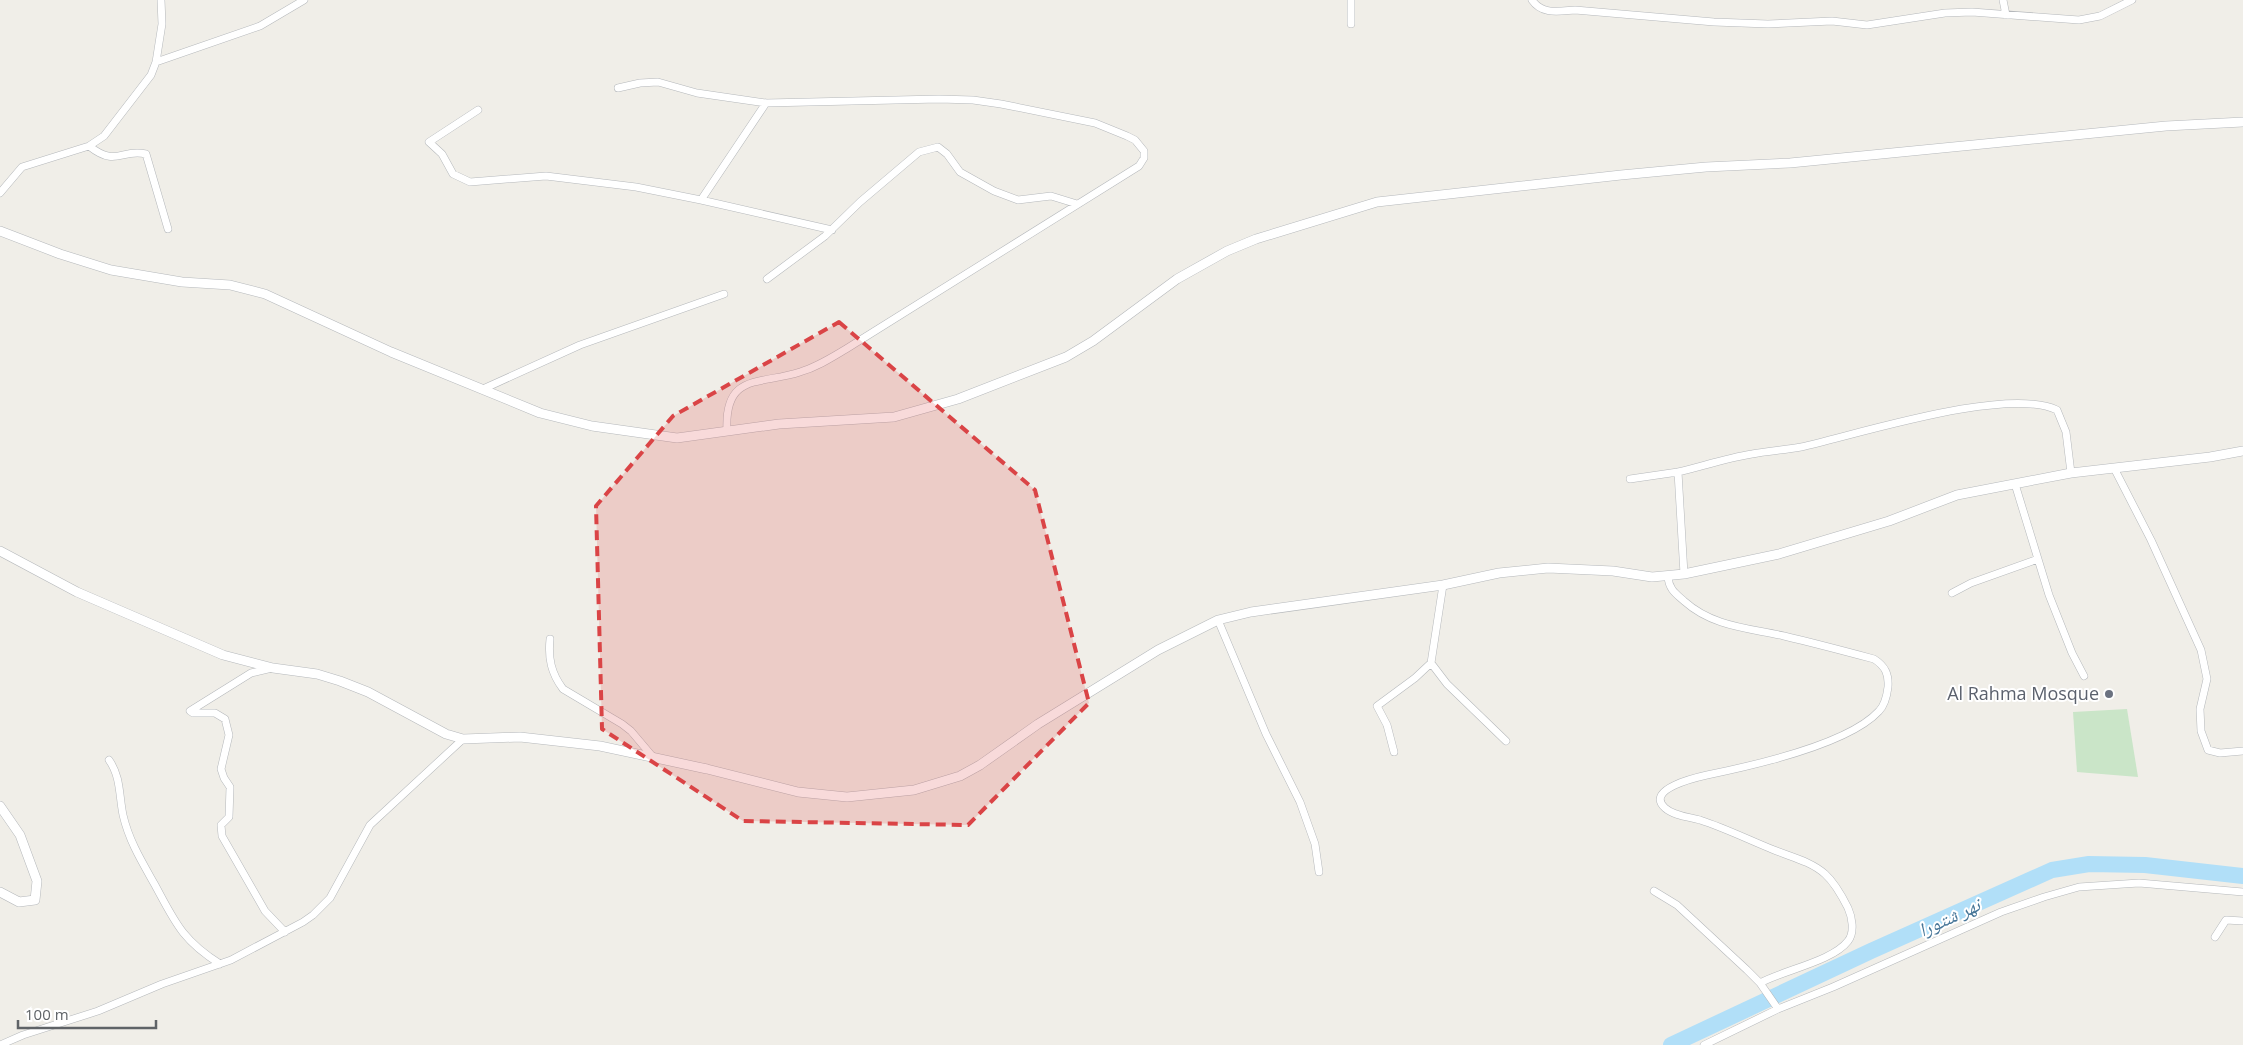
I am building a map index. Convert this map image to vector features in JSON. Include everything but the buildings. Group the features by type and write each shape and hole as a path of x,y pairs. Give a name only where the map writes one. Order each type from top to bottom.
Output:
{"street":[{"path":"0,193 22,167 89,146 104,136 151,75 156,62 162,24 161,0"},
{"path":"156,62 260,26 304,0"},
{"path":"1350,24 1352,0"},
{"path":"1532,0 1542,10 1548,12 1575,10 1748,24 1832,21 1868,25 1945,13 2079,20 2100,16 2132,0"},
{"path":"2003,0 2006,15"},
{"path":"618,88 640,83 658,82 697,93 766,103 973,100 1024,108 1095,123 1127,136 1144,151 1144,158 1139,166 818,366 798,373 751,382 743,387 730,403 726,417 727,431"},
{"path":"701,200 766,103"},
{"path":"478,110 429,142 442,154 453,174 470,182 546,176 636,187 832,230"},
{"path":"0,231 60,254 111,270 182,282 230,285 265,294 391,352 540,413 592,426 665,438 677,438 779,424 894,417 958,399 1066,357 1093,341 1177,279 1227,251 1256,239 1376,202 1640,173 1706,167 1790,163 2157,127 2243,122"},
{"path":"89,146 105,157 116,158 140,152 146,154 168,229"},
{"path":"768,279 832,230 860,202 919,152 938,147 947,154 960,172 994,191 1018,200 1051,196 1077,204"},
{"path":"484,389 580,345 724,294"},
{"path":"1630,479 1678,472 1751,454 1799,448 1950,412 2026,403 2039,404 2057,410 2066,432 2071,473"},
{"path":"0,551 76,592 223,655 273,668 316,674 340,681 368,692 446,734 463,739 520,737 600,746 789,790 827,796 869,796 914,790 946,781 980,765 1038,724 1158,650 1218,620 1251,612 1443,585 1490,575 1548,568 1613,571 1652,577 1668,577 1780,554 1889,521 1957,495 2071,473 2210,457 2243,451"},
{"path":"2114,468 2151,540 2201,650 2206,679 2200,709 2201,731 2208,750 2220,753 2243,751"},
{"path":"1678,472 1684,574"},
{"path":"2014,484 2038,559 2070,648 2084,676"},
{"path":"1952,593 1971,583 2038,559"},
{"path":"1668,577 1669,588 1689,605 1709,618 1721,623 1783,636 1874,659 1881,663 1888,676 1888,688 1881,710 1848,732 1784,757 1688,779 1670,787 1663,794 1662,805 1673,813 1719,827 1811,864 1828,877 1843,898 1852,920 1850,937 1847,942 1834,953 1760,982"},
{"path":"1394,752 1386,725 1377,706 1415,678 1431,663 1443,585"},
{"path":"1218,620 1266,734 1300,802 1315,844 1318,872"},
{"path":"550,639 549,654 551,667 556,680 563,689 622,724 631,731 653,757"},
{"path":"1431,663 1447,684 1506,742"},
{"path":"273,668 244,677 190,710 193,713 215,713 225,719 228,735 221,769 230,787 229,817 221,825 222,836 265,911 285,932"},
{"path":"0,1045 23,1035 98,1011 162,984 238,957 314,915 336,887 370,825 463,739"},
{"path":"109,760 116,770 123,815 132,844 165,908 188,939 220,964"},
{"path":"0,806 20,835 37,881 35,900 19,902 0,892"},
{"path":"1704,1045 1776,1006 1833,987 2001,912 2079,887 2139,883 2243,892"},
{"path":"1654,891 1677,905 1760,982 1776,1006"},
{"path":"2215,937 2226,920 2243,921"}],"highlighted area":[{"path":"839,322 1035,490 1089,703 968,825 743,821 602,729 596,506 673,416"}],"green space":[{"path":"2127,709 2138,777 2077,772 2073,712"}],"waterway":[{"name":"نهر شتورا","path":"1671,1045 1871,951 2052,870 2089,864 2145,865 2243,876"}],"place":[{"name":"Al Rahma Mosque","path":"2109,694"}]}
